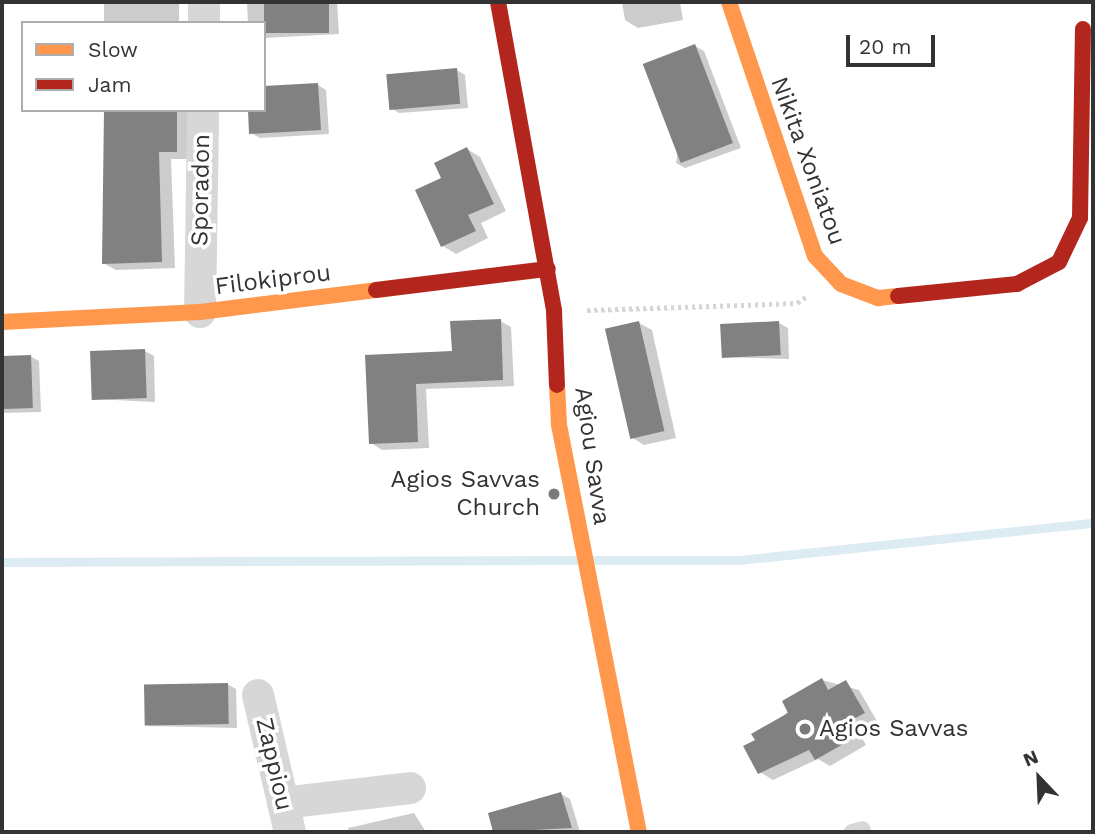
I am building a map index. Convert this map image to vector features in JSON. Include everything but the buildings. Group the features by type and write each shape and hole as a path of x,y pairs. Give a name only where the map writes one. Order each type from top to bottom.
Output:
{"street":[{"path":"204,2 204,21"},
{"name":"Agiou Savva","path":"498,2 548,269 554,311 559,425 639,832"},
{"name":"Nikita Xoniatou","path":"729,2 808,241 832,278 852,291 892,299 1017,284 1059,262 1080,218 1083,29"},
{"name":"Sporadon","path":"200,312 202,112"},
{"name":"Filokiprou","path":"2,323 200,312 548,269"},
{"name":"Zappiou","path":"258,695 287,818"},
{"path":"287,818 410,788"}],"path":[{"path":"554,311 797,303 832,278"}],"waterway":[{"path":"595,560 739,560 1093,523"},
{"path":"2,562 577,560"}],"traffic: slow":[{"path":"729,2 815,256 841,284 878,298 898,296"},
{"path":"2,322 200,312 376,290"},
{"path":"557,385 559,425 639,832"}],"traffic: jam":[{"path":"498,2 554,311 557,385"},
{"path":"898,296 1017,284 1059,262 1080,218 1083,29"},
{"path":"376,290 548,269"}],"place":[{"name":"Agios Savvas Church","path":"554,494"},
{"name":"Agios Savvas","path":"805,729"}]}
